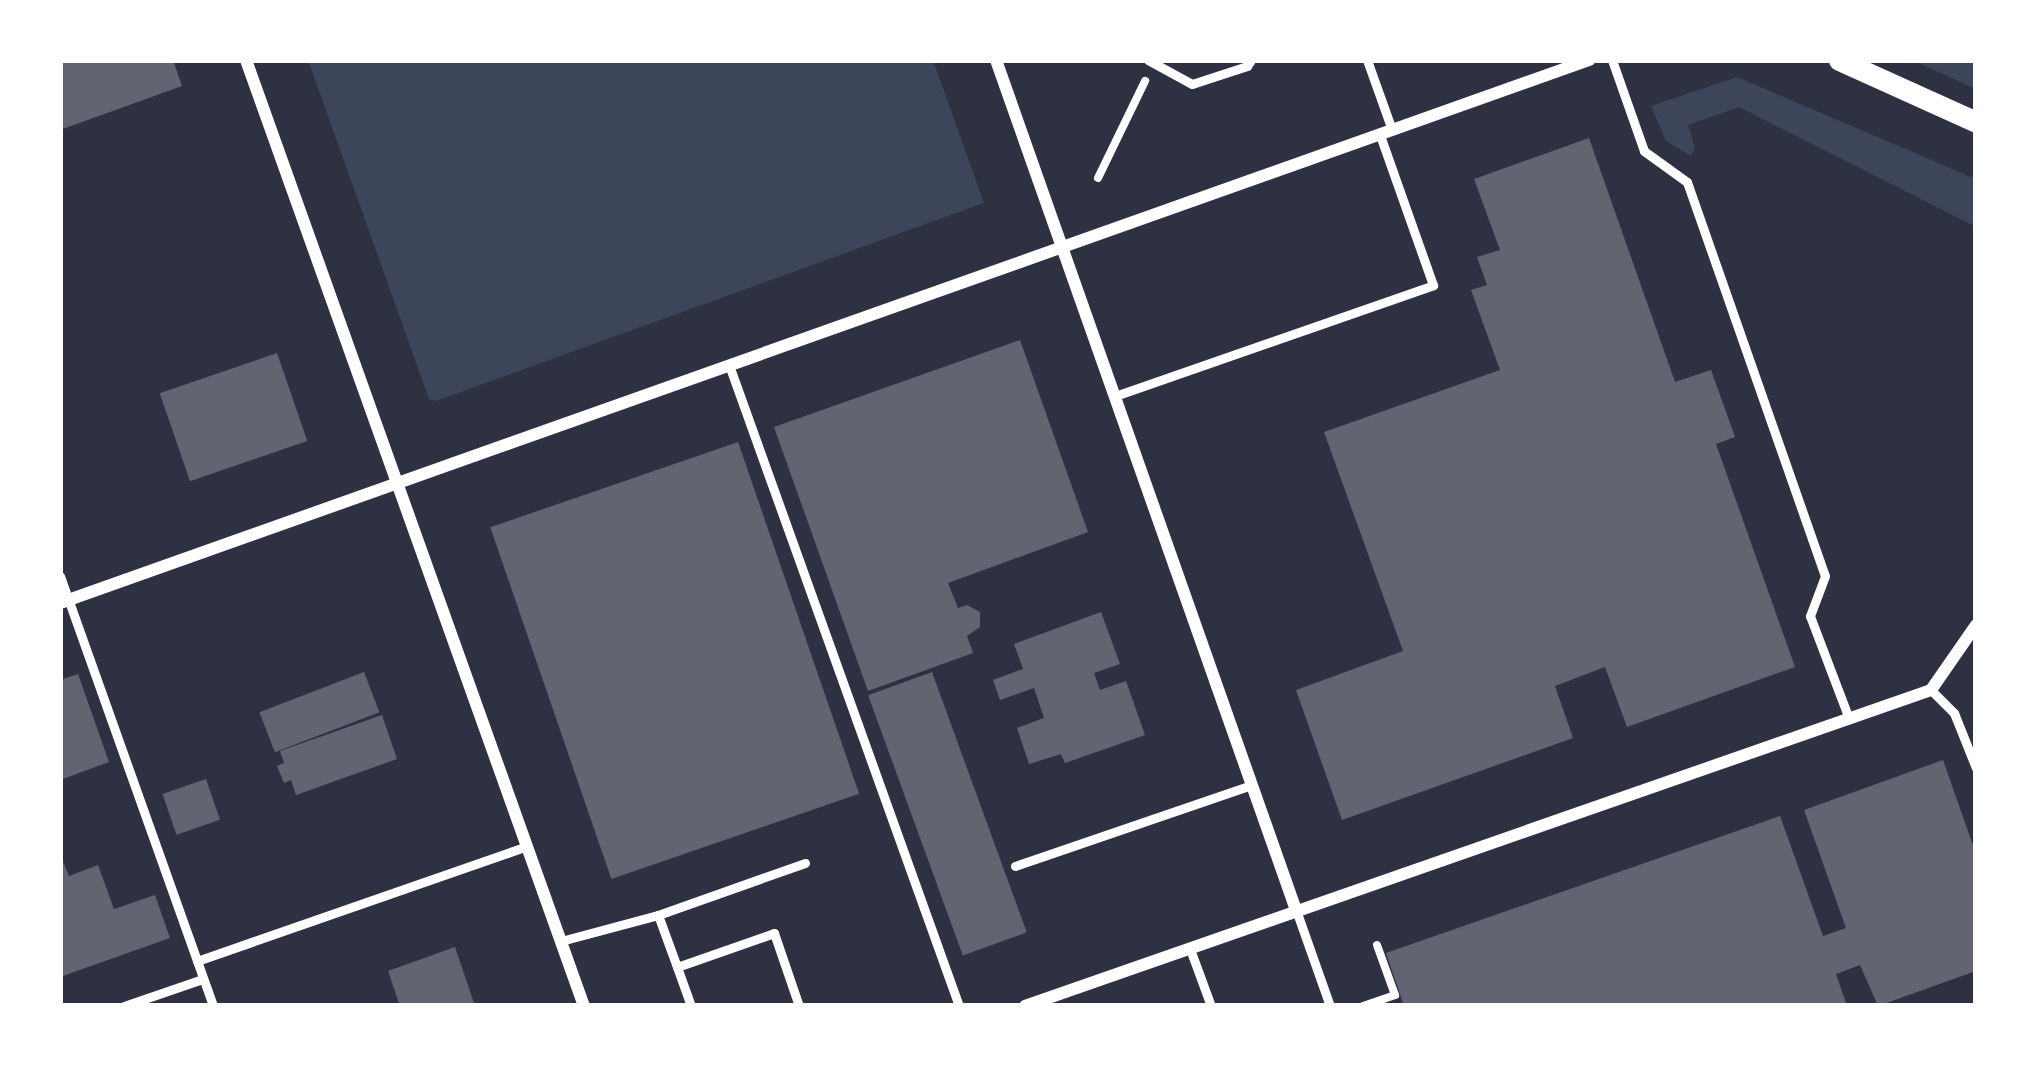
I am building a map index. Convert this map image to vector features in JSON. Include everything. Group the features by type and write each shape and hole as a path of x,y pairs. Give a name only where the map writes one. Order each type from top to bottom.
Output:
{"street":[{"path":"246,60 584,1006"},
{"path":"996,60 1295,910"},
{"path":"64,601 1589,60"},
{"path":"1846,62 1976,122"},
{"path":"1025,1006 1930,690 1976,625"}],"lane":[{"path":"1151,62 1192,84 1247,66 1251,60"},
{"path":"1115,396 1433,285 1367,60"},
{"path":"1612,60 1644,151 1687,182 1825,576 1810,616 1849,716"},
{"path":"729,365 959,1006"},
{"path":"60,576 64,601 213,1006"},
{"path":"1930,690 1954,712 1976,768"},
{"path":"1015,866 1251,784"},
{"path":"197,961 526,846"},
{"path":"561,941 658,915 805,863"},
{"path":"1295,910 1330,1006"},
{"path":"658,915 691,1006"},
{"path":"677,968 774,934 800,1006"},
{"path":"1190,949 1210,1006"},
{"path":"124,1006 203,979"}],"path":[{"path":"1098,178 1151,62"},
{"path":"1363,1006 1394,994 1377,945"}],"shaded area":[{"path":"308,60 933,60 984,203 436,401 429,399"},
{"path":"1910,60 1976,60 1976,89 1927,67"},
{"path":"1737,77 1976,179 1976,227 1739,107 1688,125 1695,148 1691,156 1666,141 1651,106"}],"building":[{"path":"60,60 173,60 182,86 60,130"},
{"path":"1589,138 1675,382 1711,370 1735,437 1716,444 1795,667 1627,727 1605,667 1555,686 1573,738 1342,820 1296,690 1403,651 1324,432 1500,370 1471,290 1487,285 1477,257 1500,250 1474,179"},
{"path":"1020,340 1088,532 948,583 958,608 967,605 980,612 980,627 967,636 973,653 868,691 774,427"},
{"path":"277,353 307,441 190,481 160,393"},
{"path":"738,442 859,794 611,879 490,527"},
{"path":"1101,612 1120,664 1094,673 1100,690 1126,681 1145,735 1065,763 1061,754 1029,764 1017,728 1044,718 1034,688 1000,700 993,680 1023,669 1014,644"},
{"path":"364,672 379,712 275,752 259,712"},
{"path":"932,672 1027,932 963,956 868,695"},
{"path":"78,674 109,762 60,780 60,680"},
{"path":"382,715 397,759 296,795 291,780 284,783 277,766 284,763 280,751"},
{"path":"1943,760 1976,854 1976,971 1878,1006 1860,965 1836,974 1847,1006 1404,1006 1386,953 1780,816 1823,936 1846,928 1804,810"},
{"path":"206,779 220,820 177,835 163,794"},
{"path":"60,854 69,876 98,865 114,909 155,895 170,938 60,977"},
{"path":"455,947 475,1006 400,1006 388,971"}]}
